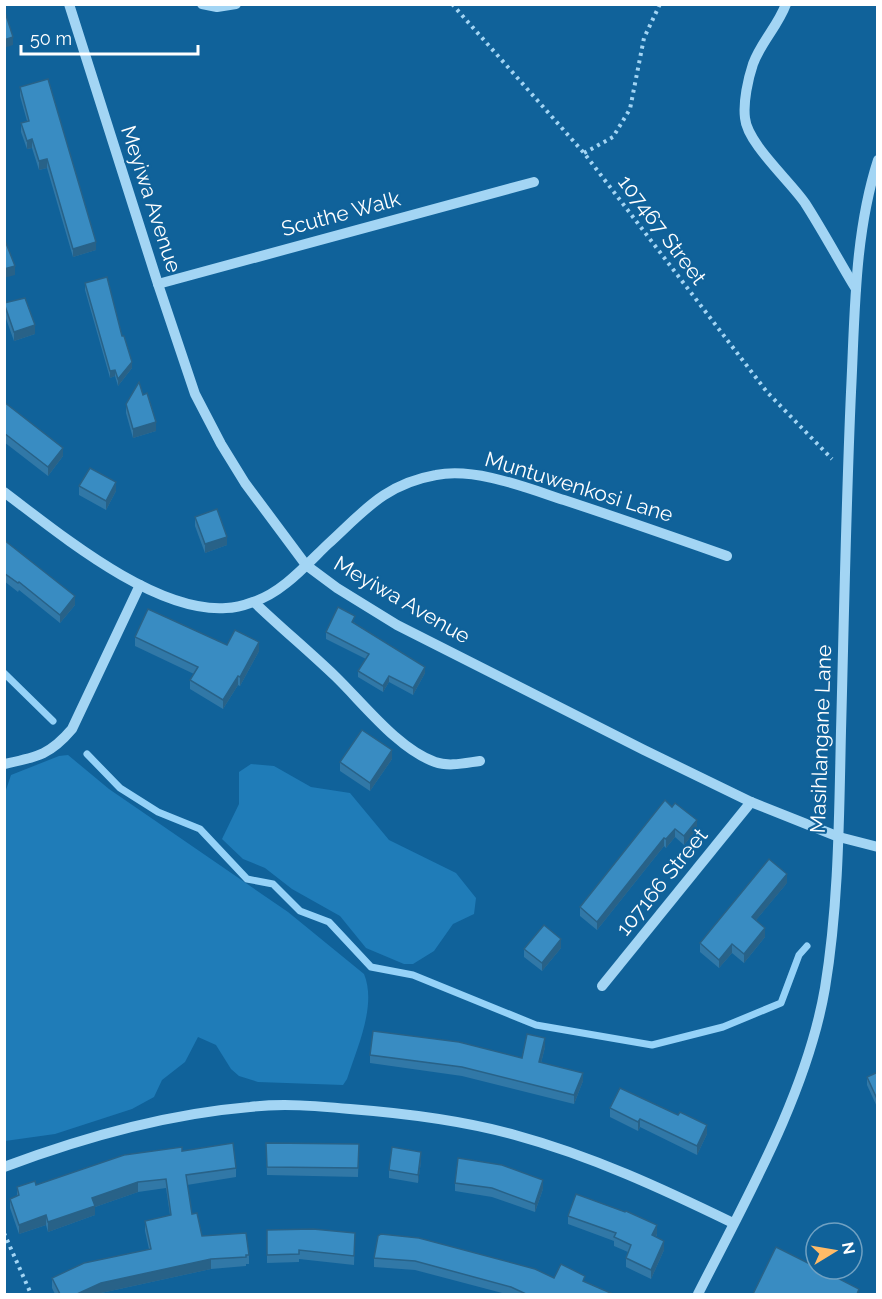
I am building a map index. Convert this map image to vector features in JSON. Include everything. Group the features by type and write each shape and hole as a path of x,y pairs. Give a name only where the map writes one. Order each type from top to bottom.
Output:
{"street":[{"name":"Meyiwa Avenue","path":"69,4 195,394 221,444 245,483 306,565 337,588 397,625 487,672 751,802 839,837 878,847"},
{"path":"202,4 217,7 236,4"},
{"path":"786,4 753,64 746,94 744,119 757,145 804,202 856,289"},
{"name":"Masihlangane Lane","path":"698,1294 789,1107 813,1041 825,990 839,837 848,474 856,289 865,218 878,160"},
{"name":"Scuthe Walk","path":"158,284 534,183"},
{"name":"Muntuwenkosi Lane","path":"4,492 114,570 140,585 201,607 227,608 254,602 275,591 379,497 408,481 439,474 467,474 511,483 727,556"},
{"path":"4,764 41,755 57,746 72,729 140,585"},
{"path":"254,602 290,637 327,668 402,744 436,762 453,765 480,761"},
{"name":"107166 Street","path":"602,986 751,802"},
{"path":"4,1167 41,1153 118,1130 196,1113 253,1106 316,1106 376,1111 514,1134 650,1183 734,1223"}],"path":[{"name":"107467 Street","path":"452,4 584,153 767,392 848,474"},
{"path":"584,153 613,137 630,109 644,38 660,4"},
{"path":"4,1233 31,1294"}],"shaded area":[{"path":"68,755 109,789 288,912 364,974 368,999 367,1013 347,1079 343,1085 258,1082 239,1076 231,1069 216,1045 198,1037 185,1062 162,1080 154,1097 132,1109 55,1134 5,1141 5,793 11,775 59,756"},
{"path":"251,764 274,766 311,787 350,793 389,840 456,873 476,898 474,914 453,924 434,951 413,964 404,964 366,948 340,916 292,889 265,868 243,859 222,839 239,804 239,772"}],"building":[{"path":"6,15 13,37 4,40 4,16"},
{"path":"48,79 96,242 73,249 47,159 39,161 32,139 27,141 21,123 29,121 20,87"},
{"path":"4,238 15,266 4,269"},
{"path":"107,277 122,336 124,336 132,362 118,379 115,370 110,371 85,283"},
{"path":"25,298 35,325 14,332 4,303"},
{"path":"139,382 143,395 147,393 156,422 133,429 126,404"},
{"path":"4,402 63,448 48,467 4,433"},
{"path":"90,468 116,482 106,501 79,486"},
{"path":"217,509 227,537 205,544 195,517"},
{"path":"4,540 75,596 60,615 19,582 4,573"},
{"path":"338,607 355,616 352,622 425,667 413,688 389,676 383,686 358,671 369,654 326,632"},
{"path":"148,609 227,645 235,630 259,642 240,677 238,676 223,700 190,680 198,667 135,637"},
{"path":"362,730 392,750 370,783 340,762"},
{"path":"665,800 672,807 675,803 697,820 684,836 675,829 666,839 664,838 597,922 580,907"},
{"path":"769,859 787,874 752,917 765,928 744,954 732,944 719,960 700,943"},
{"path":"544,925 561,939 542,963 524,949"},
{"path":"373,1031 459,1042 522,1058 527,1034 545,1038 539,1062 583,1073 574,1095 462,1067 370,1055"},
{"path":"878,1072 878,1101 867,1077"},
{"path":"620,1088 678,1115 680,1112 707,1125 697,1146 640,1119 638,1122 610,1108"},
{"path":"233,1143 236,1168 186,1175 192,1214 197,1213 202,1236 246,1233 249,1255 246,1257 211,1259 101,1283 77,1294 60,1294 52,1278 84,1263 151,1249 145,1221 171,1215 166,1179 138,1182 92,1198 95,1206 48,1222 46,1215 19,1225 10,1199 19,1195 17,1187 35,1181 36,1185 124,1155 182,1147 182,1151"},
{"path":"266,1143 359,1144 358,1168 267,1167"},
{"path":"392,1147 421,1152 418,1175 389,1170"},
{"path":"458,1158 502,1165 543,1180 535,1204 492,1188 455,1183"},
{"path":"576,1194 626,1211 657,1225 652,1235 664,1241 651,1270 626,1258 631,1245 614,1237 616,1233 568,1216"},
{"path":"313,1229 355,1233 354,1256 299,1250 299,1254 267,1255 267,1230"},
{"path":"381,1234 419,1238 535,1269 554,1278 561,1264 585,1276 583,1281 613,1294 526,1294 511,1287 415,1261 374,1258 378,1236"},
{"path":"776,1247 804,1261 804,1281 843,1281 859,1289 857,1294 753,1294"}],"waterway":[{"path":"4,673 53,721"},
{"path":"87,754 120,788 158,812 200,829 247,879 273,884 300,911 329,922 371,967 413,975 536,1025 652,1045 723,1027 781,1003 799,955 807,946"}]}
